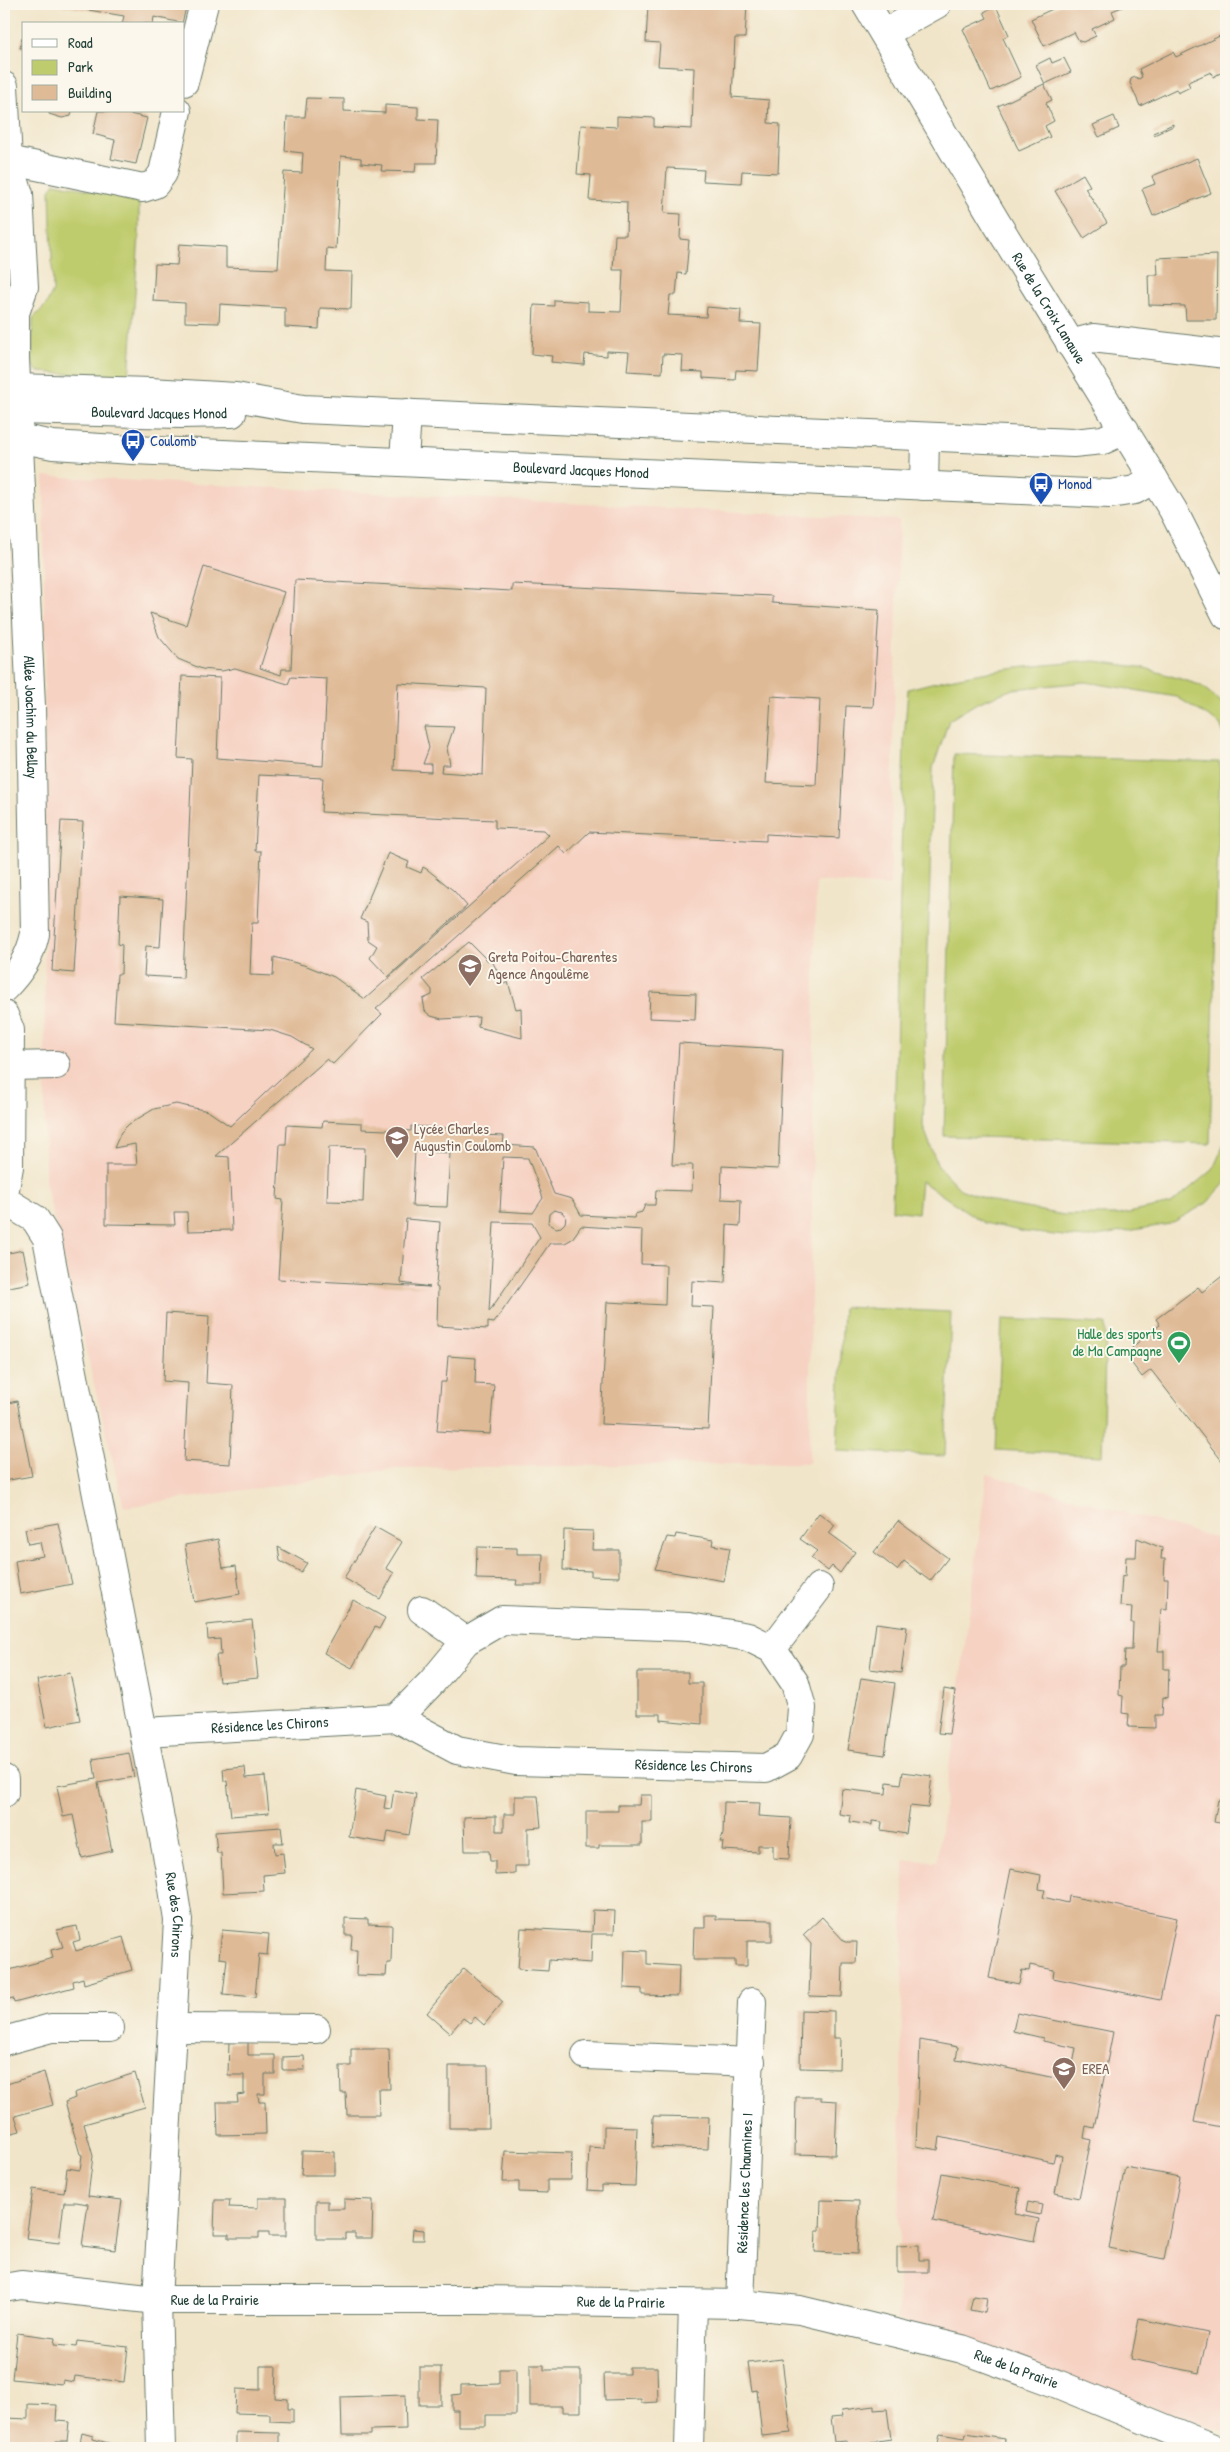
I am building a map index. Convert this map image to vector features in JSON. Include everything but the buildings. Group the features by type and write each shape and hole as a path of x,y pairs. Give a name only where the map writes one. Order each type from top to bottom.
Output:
{"street":[{"path":"185,78 204,4"},
{"name":"Rue de la Croix Lanauve","path":"866,4 1070,344 1173,510 1226,615"},
{"path":"884,33 937,4"},
{"name":"Allée Joachim du Bellay","path":"4,86 6,146 19,194 24,287 14,321 16,399 11,438 14,583 31,706 35,934 26,961 4,988"},
{"path":"6,146 143,188 155,184 163,173 177,112"},
{"path":"1070,344 1093,338 1226,354"},
{"path":"16,399 150,392 236,397 303,409 1073,443 1103,440 1124,430"},
{"path":"404,461 406,413"},
{"path":"924,486 925,437"},
{"name":"Boulevard Jacques Monod","path":"11,438 52,445 124,450 1110,494 1134,490 1154,479"},
{"path":"4,1014 10,1030 9,1167 4,1194"},
{"path":"10,1066 56,1065"},
{"name":"Rue des Chirons","path":"4,1200 35,1219 47,1238 144,1732 178,1920 157,2300 161,2448"},
{"path":"772,1649 819,1587"},
{"path":"422,1610 466,1641"},
{"name":"Résidence les Chirons","path":"144,1732 396,1718 457,1750 516,1762 766,1768 788,1756 800,1734 802,1708 795,1683 772,1649 748,1637 689,1627 502,1620 466,1641 432,1682 396,1718"},
{"path":"4,1779 4,1794"},
{"name":"Résidence les Chaumines I","path":"740,2304 752,2002"},
{"path":"4,2042 51,2028 110,2028"},
{"path":"173,2028 316,2029"},
{"path":"586,2055 751,2062"},
{"name":"Rue de la Prairie","path":"4,2288 21,2285 157,2300 480,2300 740,2304 800,2310 962,2349 1055,2383 1213,2448"},
{"path":"689,2448 693,2304"}],"shaded area":[{"path":"44,476 899,520 890,886 816,881 809,1463 402,1468 124,1507 45,1182"},
{"name":"EREA","path":"987,1474 1226,1541 1226,2432 898,2319 904,1860 937,1861"}],"green space":[{"path":"55,183 139,200 139,236 129,378 38,372 32,365 33,318 46,305 53,291 50,190"},
{"path":"1096,661 1145,668 1200,685 1226,706 1226,739 1220,724 1177,697 1086,682 1013,689 977,703 949,720 933,768 923,1126 938,1166 960,1189 998,1203 1064,1215 1119,1215 1171,1204 1213,1169 1225,1142 1226,1104 1226,1182 1207,1203 1170,1224 1085,1238 1025,1232 984,1223 921,1181 918,1213 892,1210 904,741 908,689 954,678 1001,670"},
{"path":"954,754 1220,762 1210,1144 944,1136"},
{"path":"843,1307 951,1312 945,1456 837,1451"},
{"path":"1002,1319 1106,1324 1102,1456 996,1450"}],"place":[{"name":"Coulomb","path":"133,462"},
{"name":"Monod","path":"1041,505"},
{"name":"Greta Poitou-Charentes Agence Angoulême","path":"470,987"},
{"name":"Lycée Charles Augustin Coulomb","path":"397,1159"},
{"name":"Halle des sports de Ma Campagne","path":"1179,1364"},
{"name":"EREA","path":"1064,2090"}]}
